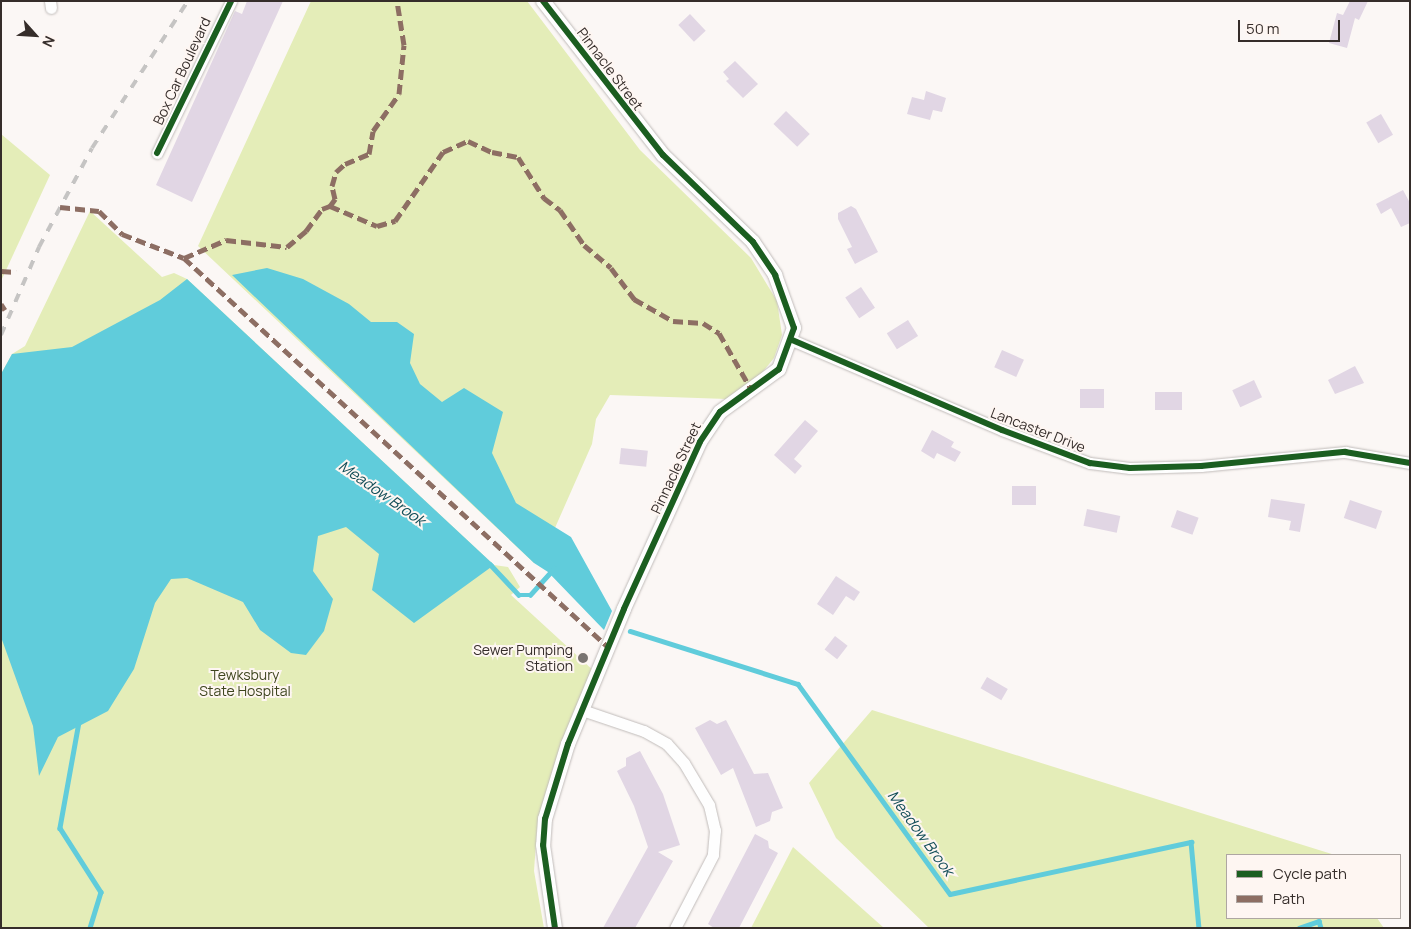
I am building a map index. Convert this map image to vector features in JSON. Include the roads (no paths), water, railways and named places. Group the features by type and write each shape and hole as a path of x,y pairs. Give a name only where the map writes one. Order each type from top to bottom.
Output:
{"street":[{"name":"Box Car Boulevard","path":"157,153 231,1"},
{"name":"Pinnacle Street","path":"543,1 663,154 728,214 753,242 774,275 794,328 792,340 779,369 720,412 700,442 582,710 545,820 545,880 555,928"},
{"name":"Lancaster Drive","path":"792,340 1028,441 1090,463 1130,468 1200,466 1345,452 1409,462"},
{"path":"582,710 644,731 667,744 679,756 709,805 715,830 713,855 675,928"}],"water":[{"path":"267,268 303,279 349,304 371,322 397,322 414,334 410,363 420,384 442,402 464,388 503,412 492,453 516,503 571,537 612,611 604,630 548,572 534,563 232,275"},
{"path":"187,279 494,565 414,623 372,590 379,554 346,527 318,536 313,571 333,599 324,631 306,655 291,653 260,630 243,602 187,578 171,579 155,603 134,669 108,711 58,737 39,776 33,726 1,637 1,374 12,354 72,347 160,300"}],"waterway":[{"name":"Meadow Brook","path":"490,564 519,595 530,595 554,568"},
{"name":"Meadow Brook","path":"630,631 798,684 950,894 1191,842 1199,928"},
{"path":"79,722 60,828 101,892 90,928"},
{"name":"Meadow Brook","path":"1299,928 1319,921 1321,928"}],"railway":[{"path":"1,335 39,247 92,148 188,1"}],"place":[{"name":"Sewer Pumping Station","path":"583,658"}],"park label":[{"name":"Tewksbury State Hospital","path":"245,684"}]}
